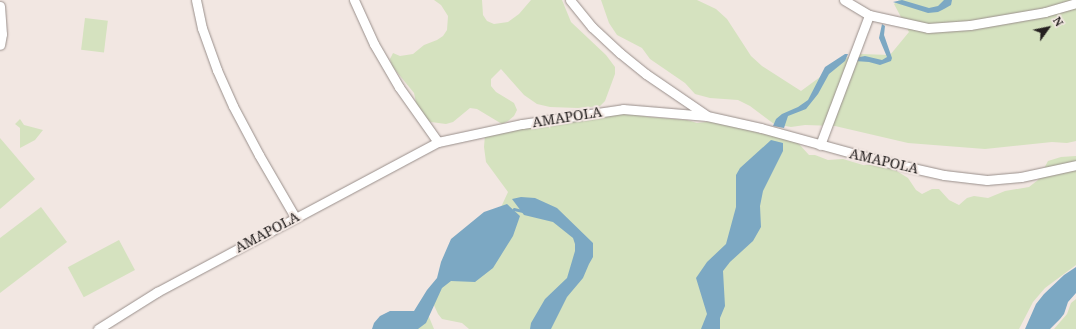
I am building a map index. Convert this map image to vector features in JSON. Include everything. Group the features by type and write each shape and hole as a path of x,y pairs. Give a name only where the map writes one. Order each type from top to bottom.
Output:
{"street":[{"path":"196,0 205,35 217,70 230,100 258,155 295,217"},
{"path":"354,0 374,44 399,88 438,142"},
{"path":"570,0 592,27 620,53 646,74 707,116"},
{"path":"844,0 869,14 928,28 970,25 1045,12 1076,3"},
{"path":"0,6 2,34 0,45"},
{"path":"820,145 869,14"},
{"name":"AMAPOLA","path":"98,329 157,292 438,142 522,124 623,109 707,116 761,128 877,160 944,175 987,180 1021,177 1076,165"}],"green space":[{"path":"434,0 482,0 483,15 487,21 494,24 508,22 519,14 531,0 562,0 571,22 606,55 615,67 615,74 605,101 600,106 578,108 550,107 537,104 524,95 501,69 491,79 491,86 496,92 514,103 517,110 514,116 508,121 502,124 477,109 470,108 453,122 446,124 431,122 425,118 417,107 414,93 392,66 390,59 393,53 400,56 413,54 424,45 443,36 447,30 448,16 441,5"},
{"path":"601,0 697,0 716,9 727,19 751,56 762,66 801,91 846,58 860,54 890,55 909,32 894,4 899,0 1076,0 1076,141 1067,143 1052,142 985,149 908,143 835,126 805,125 791,127 774,124 750,106 738,100 710,98 695,94 685,83 650,59 642,48 617,35 609,23"},
{"path":"85,18 108,21 104,53 81,50"},
{"path":"627,113 649,117 687,120 697,123 714,121 764,134 775,134 792,139 809,155 815,155 828,160 843,159 863,165 874,165 895,170 908,178 916,190 922,194 932,189 939,189 949,200 959,205 967,198 974,196 988,198 1005,191 1029,187 1038,180 1048,161 1061,157 1076,156 1076,265 1045,288 1033,302 1019,329 469,329 462,323 442,319 432,301 502,205 508,192 486,162 484,147 485,135 515,129 519,130 524,127"},
{"path":"20,119 24,125 43,130 35,140 20,148 20,128 15,124"},
{"path":"0,138 35,179 0,209"},
{"path":"41,207 67,242 0,293 0,238"},
{"path":"119,240 135,270 84,297 68,267"},
{"path":"1076,299 1076,329 1054,329 1067,314 1071,303"},
{"path":"422,315 429,317 434,329 409,329"}],"water":[{"path":"902,0 929,8 938,6 944,0 952,0 951,5 944,9 938,12 928,13 893,2"},
{"path":"882,24 885,26 884,35 892,58 891,61 880,65 869,62 855,61 855,58 865,56 882,60 887,57 879,38"},
{"path":"845,54 848,54 845,61 829,74 818,94 806,109 788,116 784,128 773,126 776,119 782,114 798,107 808,100 825,67"},
{"path":"771,140 783,143 783,151 763,191 760,206 761,227 753,241 730,262 723,271 725,306 720,318 720,329 701,329 707,314 696,278 707,262 726,244 736,207 736,175 740,168"},
{"path":"521,197 535,198 557,208 593,243 593,257 583,278 567,297 551,329 530,329 531,323 545,299 567,278 575,251 575,244 573,238 553,222 524,215 512,199"},
{"path":"507,204 520,216 513,236 493,268 475,282 451,281 442,288 426,323 418,329 372,329 374,323 380,316 390,311 414,311 427,290 437,278 441,262 451,239 484,212"},
{"path":"1076,267 1076,293 1068,302 1064,314 1060,319 1050,329 1025,329 1036,304 1044,294 1064,275"}],"waterway":[{"path":"514,209 523,211"}]}
